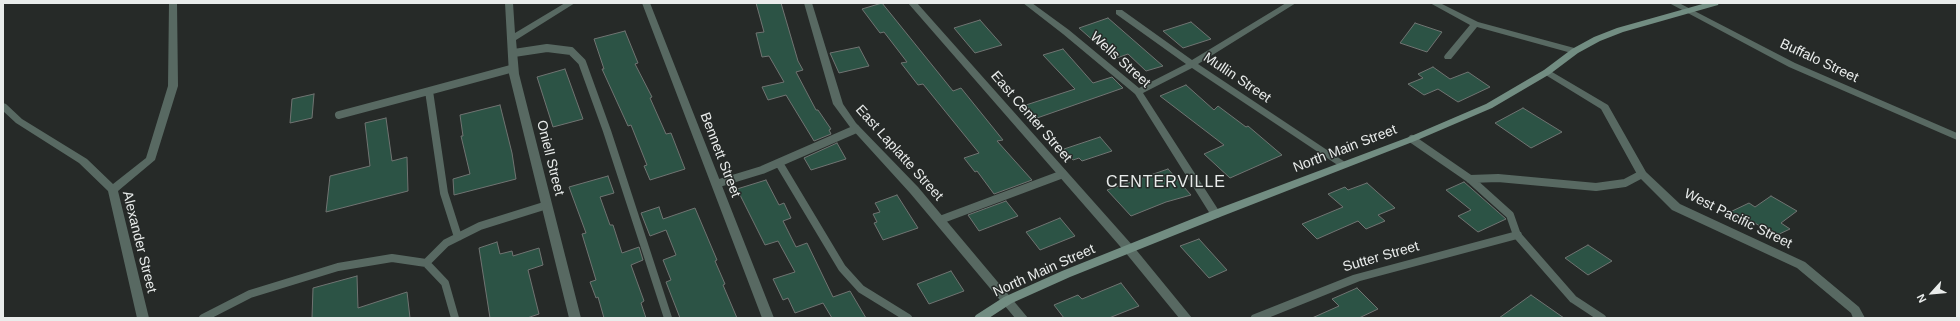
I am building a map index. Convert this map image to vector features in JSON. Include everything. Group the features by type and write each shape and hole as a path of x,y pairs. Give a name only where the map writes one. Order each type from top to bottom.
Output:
{"main road":[{"name":"North Main Street","path":"980,318 1008,300 1066,274 1343,164 1412,139 1489,106 1547,72 1575,51 1597,39 1620,30 1715,3"}],"street":[{"path":"113,190 150,160 172,86 173,3"},
{"name":"Oniell Street","path":"510,3 514,68 574,318"},
{"path":"513,38 571,3"},
{"name":"Bennett Street","path":"646,3 768,318"},
{"name":"East Laplatte Street","path":"808,3 838,104 856,129 940,220 1022,318"},
{"name":"East Center Street","path":"912,3 1186,318"},
{"name":"Wells Street","path":"1028,3 1066,32 1138,92 1216,214"},
{"path":"1138,92 1192,64 1292,3"},
{"path":"1434,3 1475,24 1575,51"},
{"name":"Buffalo Street","path":"1673,3 1792,65 1957,137"},
{"name":"Mullin Street","path":"1119,12 1192,64 1343,164"},
{"path":"1448,57 1475,24"},
{"name":"West Pacific Street","path":"1547,72 1606,107 1642,174 1676,206 1801,266 1855,310 1858,318"},
{"name":"Alexander Street","path":"3,106 19,120 83,161 113,190 143,318"},
{"name":"Sutter Street","path":"1256,318 1357,278 1517,235"}],"lane":[{"path":"514,53 547,48 571,51 582,62 607,131 668,318"},
{"path":"339,115 514,68"},
{"path":"429,91 444,193 458,237"},
{"path":"716,184 779,163 856,129"},
{"path":"1412,139 1470,179 1510,215 1517,235 1573,300 1602,318"},
{"path":"779,163 842,268 861,289 908,318"},
{"path":"940,220 1062,174"},
{"path":"1470,179 1498,178 1596,187 1625,183 1642,174"},
{"path":"426,263 446,243 480,226 547,205"},
{"path":"203,318 250,294 338,267 392,258 426,263 445,283 455,318"}],"building":[{"path":"756,3 781,3 798,61 803,70 796,72 816,110 818,110 831,129 829,130 831,134 814,141 786,95 768,100 762,87 784,82 769,56 762,57 756,33 764,32"},
{"path":"882,3 953,91 961,88 1003,140 997,141 1032,180 994,194 977,171 975,172 964,158 979,153 923,84 918,85 901,63 907,62 884,32 880,33 862,9"},
{"path":"1108,18 1163,66 1146,71 1128,54 1114,59 1079,28"},
{"path":"980,20 1002,45 975,53 954,28"},
{"path":"1191,22 1211,39 1183,48 1163,31"},
{"path":"1415,23 1442,32 1427,52 1400,43"},
{"path":"625,31 638,63 635,64 652,97 650,98 666,134 671,133 685,169 650,180 644,166 647,165 631,125 628,126 602,69 604,69 594,39"},
{"path":"859,47 869,66 839,73 830,53"},
{"path":"1063,49 1093,83 1112,77 1123,88 1037,118 1026,105 1075,89 1043,55"},
{"path":"1433,67 1450,79 1468,72 1490,87 1458,102 1438,89 1424,95 1408,84 1423,78 1418,74"},
{"path":"565,69 583,119 553,127 537,77"},
{"path":"1186,85 1214,110 1218,106 1246,127 1248,126 1282,155 1230,178 1204,154 1224,145 1160,96"},
{"path":"314,94 312,118 290,123 292,99"},
{"path":"500,105 512,153 516,179 454,195 453,179 470,174 461,136 463,136 460,115"},
{"path":"1523,108 1562,132 1531,148 1495,123"},
{"path":"386,118 392,161 407,157 408,191 326,212 330,176 370,166 365,123"},
{"path":"1100,137 1112,151 1082,161 1079,158 1073,160 1064,149"},
{"path":"837,143 846,159 811,170 804,158"},
{"path":"1168,169 1191,195 1166,202 1131,216 1107,190"},
{"path":"608,176 614,193 600,197 610,225 613,225 622,253 639,247 643,260 631,265 644,301 641,303 646,318 604,318 598,297 596,298 590,282 596,280 582,234 586,233 569,187"},
{"path":"766,180 779,205 784,203 791,218 783,221 796,247 807,243 833,297 850,291 866,318 832,318 823,303 795,313 788,298 783,300 773,279 795,272 778,241 765,245 737,189"},
{"path":"1464,182 1506,219 1478,232 1458,216 1471,210 1446,190"},
{"path":"1367,183 1395,208 1378,215 1385,221 1366,229 1358,221 1317,239 1302,224 1343,207 1328,194 1345,187 1348,190"},
{"path":"897,195 918,228 883,240 874,223 877,222 873,214 880,212 875,203"},
{"path":"1771,196 1797,211 1781,223 1790,229 1775,236 1755,223 1747,227 1728,213 1749,203 1755,207"},
{"path":"1006,201 1018,216 979,231 968,215"},
{"path":"659,207 663,219 695,208 717,260 715,261 725,284 723,285 737,318 680,318 666,282 671,280 663,260 676,255 666,230 650,236 641,213"},
{"path":"1060,218 1075,236 1040,250 1026,232"},
{"path":"1199,239 1227,270 1209,278 1180,246"},
{"path":"497,242 500,254 512,251 513,256 539,248 543,265 528,270 539,314 527,318 490,318 479,248"},
{"path":"1588,245 1612,261 1588,275 1565,258"},
{"path":"951,271 964,291 929,304 917,284"},
{"path":"357,276 358,308 407,292 410,318 312,318 313,288"},
{"path":"1121,283 1139,306 1109,318 1064,318 1054,305 1078,295 1082,299"},
{"path":"1357,288 1378,309 1359,318 1312,318 1339,306 1332,299"},
{"path":"1531,295 1564,318 1499,318"}],"district":[{"name":"CENTERVILLE","path":"1166,183"}]}
